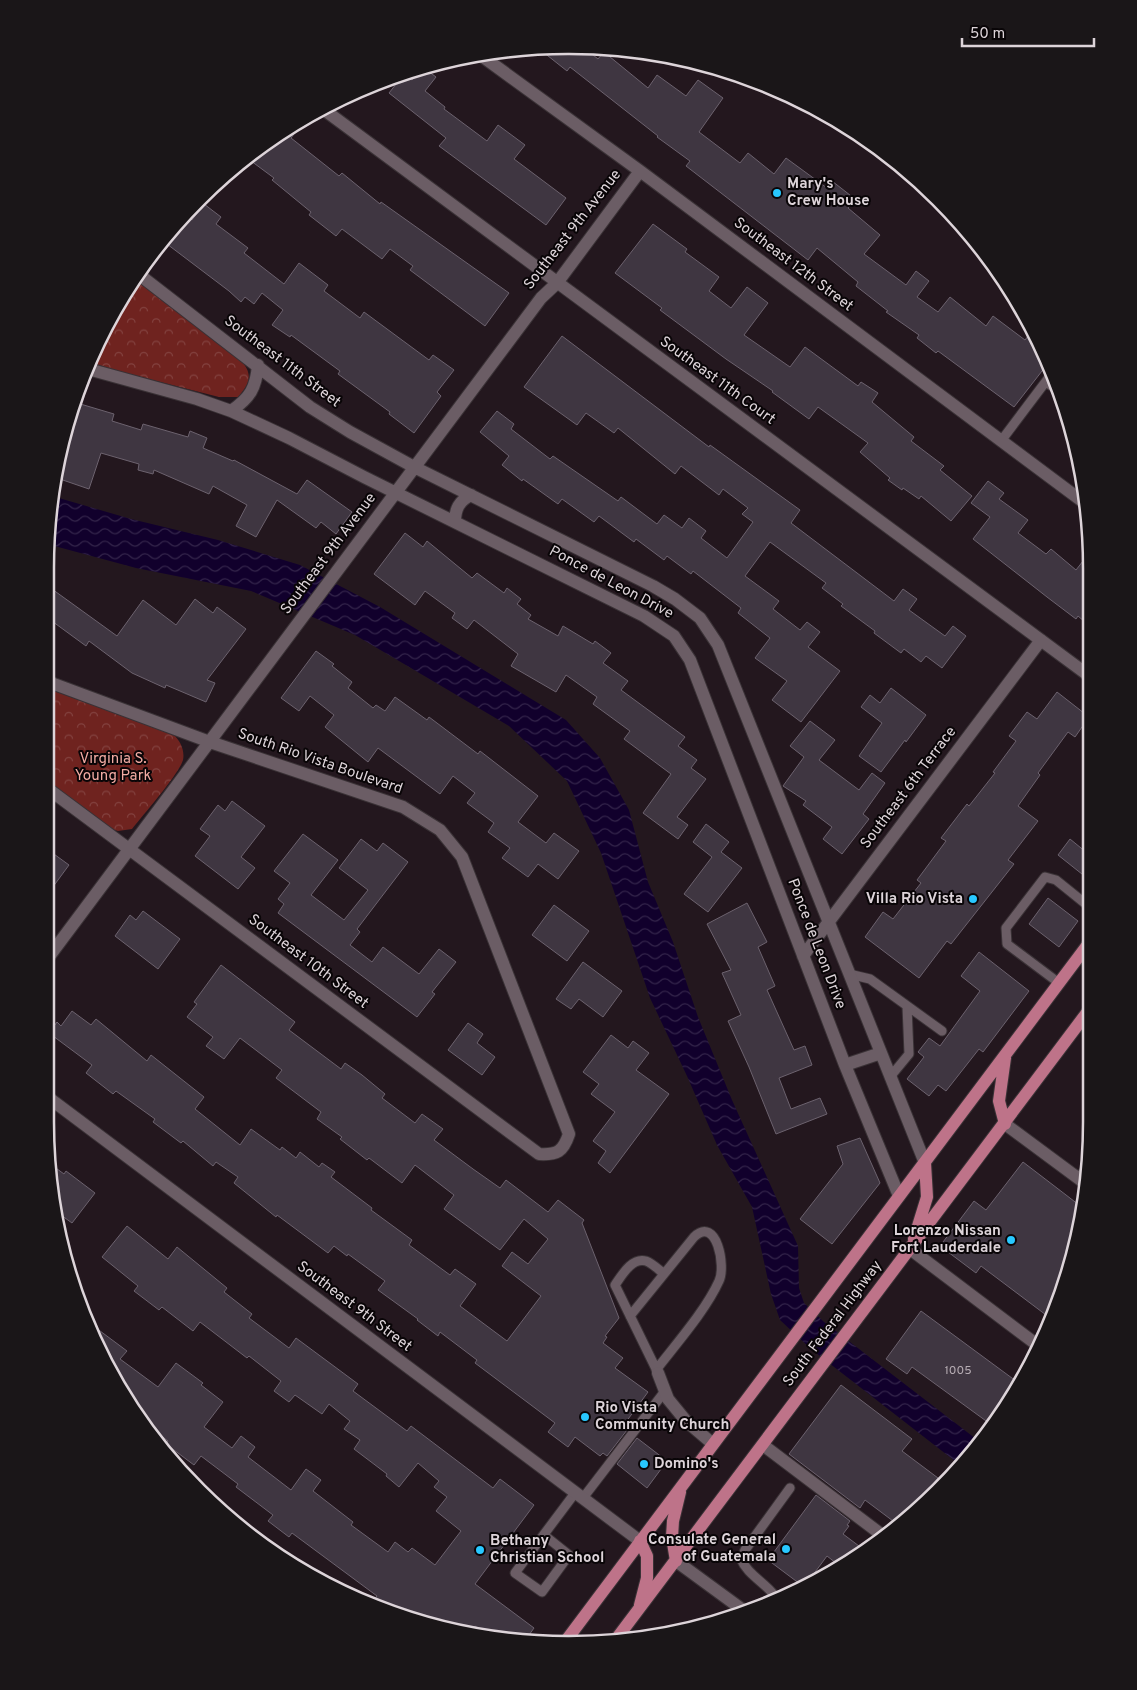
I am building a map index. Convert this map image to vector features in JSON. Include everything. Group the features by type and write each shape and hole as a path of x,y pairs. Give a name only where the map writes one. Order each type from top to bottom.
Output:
{"main road":[{"path":"1059,984 1083,951"},
{"name":"South Federal Highway","path":"682,1485 1059,984"},
{"name":"South Federal Highway","path":"621,1633 853,1323 1083,1021"},
{"path":"1005,1056 999,1101 1005,1124"},
{"path":"910,1249 927,1197 924,1163"},
{"path":"570,1636 682,1485"},
{"path":"676,1561 672,1537 673,1521 682,1485"},
{"path":"638,1610 647,1571 647,1556 640,1542"}],"street":[{"name":"Southeast 12th Street","path":"488,60 640,171 1079,498"},
{"name":"Southeast 11th Court","path":"329,113 1083,671"},
{"name":"Southeast 9th Avenue","path":"54,950 541,298 557,283 640,171"},
{"name":"Southeast 11th Street","path":"144,278 310,407 350,432 414,467"},
{"path":"231,411 243,403 252,392 257,379 258,365"},
{"name":"Ponce de Leon Drive","path":"94,371 198,399 231,411 289,438 395,493 644,616 674,636 690,660 845,1065 900,1196"},
{"name":"Ponce de Leon Drive","path":"414,467 653,586 675,599 700,618 718,645 924,1163"},
{"path":"455,522 458,506 463,499 471,495"},
{"name":"Southeast 6th Terrace","path":"803,956 1041,640"},
{"name":"South Rio Vista Boulevard","path":"54,684 210,742 403,807 440,830 462,857 569,1134 565,1146 553,1155"},
{"name":"Southeast 10th Street","path":"54,793 539,1154 553,1155"},
{"path":"845,1065 880,1053"},
{"name":"Southeast 9th Street","path":"54,1102 640,1542"},
{"path":"1005,1124 1080,1180"},
{"path":"910,1249 1033,1342"},
{"path":"657,1372 668,1399 686,1421 713,1444"},
{"path":"763,1445 878,1532"},
{"path":"676,1561 740,1607"}],"lane":[{"path":"1001,441 1046,382 1049,384"},
{"path":"1059,984 1007,944 1006,928 1045,877 1056,880 1083,902"},
{"path":"849,974 870,979 942,1032"},
{"path":"890,1077 910,1054 907,1006"},
{"path":"630,1316 699,1232 706,1231 711,1234 716,1240 722,1268 720,1279 710,1299 657,1372 615,1285 626,1270 636,1262 646,1261 664,1273"},
{"path":"544,1535 569,1555 542,1592 516,1573 544,1535 579,1496 665,1391"},
{"path":"773,1594 744,1568 741,1559 745,1550 790,1488"}],"green space":[{"path":"141,284 244,364 249,374 246,387 238,397 219,397 96,366 123,311"},
{"name":"Virginia S. Young Park","path":"54,691 174,735 183,749 183,760 180,766 132,829 118,831 108,828 54,788"}],"water":[{"path":"59,498 131,519 218,540 300,565 380,607 566,720 600,758 629,810 648,882 673,942 698,1017 732,1100 798,1246 799,1288 804,1303 824,1322 975,1438 956,1461 811,1349 780,1320 771,1294 752,1207 717,1145 650,998 601,853 567,781 509,726 355,635 251,591 136,568 55,546"}],"building":[{"path":"546,55 593,55 598,59 601,55 608,56 648,88 657,75 686,96 698,80 723,98 699,132 740,163 748,153 774,174 786,158 827,188 832,181 855,199 848,208 880,235 864,254 906,285 916,271 929,281 917,297 938,312 950,297 986,326 993,316 1025,340 1028,337 1043,370 1014,407 938,351 936,353 917,338 919,335 886,312 888,311 856,286 858,282 817,248 808,260 686,166 690,161 570,67 567,71"},
{"path":"430,73 436,77 425,91 445,107 444,109 487,141 498,125 525,145 514,159 566,198 546,225 439,146 446,138 389,93 396,84 410,79 412,80"},
{"path":"294,134 291,138 339,176 342,173 380,204 381,202 509,293 485,326 410,270 413,266 390,249 382,259 342,229 336,236 309,215 311,212 272,180 274,178 252,162"},
{"path":"205,205 221,217 216,224 248,248 244,253 284,284 299,263 328,285 324,291 360,318 364,312 429,360 433,355 454,370 437,392 441,396 414,433 389,414 390,412 338,374 340,371 291,335 290,337 272,325 283,310 262,293 254,304 245,297 241,302 168,245 181,229"},
{"path":"653,224 687,249 685,252 719,277 709,291 731,308 747,287 768,303 744,335 790,367 805,347 858,386 861,382 878,393 872,402 914,437 911,441 944,466 940,470 972,496 951,521 921,496 919,499 888,480 890,478 860,452 868,443 818,407 809,419 660,310 662,308 615,273"},
{"path":"562,336 709,447 710,445 800,510 791,523 894,601 903,589 917,599 909,610 945,636 953,626 966,636 942,668 926,656 921,662 904,649 901,653 841,606 843,604 822,588 826,583 770,542 745,576 779,601 773,609 800,630 807,622 820,632 808,647 840,671 801,722 772,700 787,681 755,658 770,638 738,613 741,608 693,571 691,574 667,556 664,560 636,539 634,542 599,516 594,522 562,499 558,504 523,479 522,481 502,465 509,456 480,432 497,411 514,424 511,429 550,459 553,456 618,501 621,497 657,524 664,515 682,528 689,518 706,531 701,538 727,558 753,522 742,514 748,508 723,489 719,495 681,466 675,474 618,428 614,433 586,413 577,425 524,387"},
{"path":"81,404 114,414 112,421 141,430 143,424 188,437 190,431 207,438 203,448 234,460 297,494 307,480 352,512 336,534 321,522 316,528 277,500 256,537 236,526 247,505 213,486 209,494 154,470 153,474 138,470 139,464 101,453 89,489 62,480 71,435"},
{"path":"988,481 1004,493 999,499 1028,520 1018,533 1046,554 1051,549 1076,570 1083,561 1083,620 1078,616 1076,619 973,539 990,517 971,503"},
{"path":"405,533 423,547 427,541 472,578 477,573 504,593 507,588 521,599 517,604 531,615 528,619 558,636 563,626 593,644 595,641 611,653 603,663 628,681 621,690 685,737 678,746 697,760 691,768 706,779 677,817 688,825 678,839 643,813 671,774 624,739 630,731 593,704 597,697 566,675 556,692 511,666 518,654 474,620 467,629 452,618 455,613 425,591 415,605 374,574"},
{"path":"54,590 117,636 143,600 176,625 195,599 213,613 217,607 246,629 207,680 215,683 206,702 166,685 165,688 132,673 89,641 86,646 54,623"},
{"path":"316,651 334,664 332,666 352,682 348,688 373,708 376,705 385,711 395,697 427,720 429,717 478,754 480,751 538,796 518,822 546,843 554,833 579,851 558,879 538,864 528,877 502,858 510,848 488,832 494,823 467,803 475,793 453,776 440,794 378,748 368,762 325,727 334,715 310,696 299,711 281,698"},
{"path":"891,688 926,715 881,772 859,756 882,723 861,707 870,695 880,703"},
{"path":"1057,692 1083,712 1083,726 1075,737 1068,732 1038,773 1040,775 1018,806 1038,821 1008,860 1014,864 951,944 947,941 919,978 865,937 883,912 893,919 921,883 917,880 946,841 941,838 967,804 969,806 995,773 993,772 1016,741 1009,736 1027,712 1037,719"},
{"path":"810,721 835,740 819,760 859,790 872,773 885,783 863,814 869,819 842,854 823,839 832,827 803,805 806,801 783,786 804,757 790,746"},
{"path":"232,801 265,826 241,857 255,868 238,889 195,856 210,836 200,829 218,805 225,811"},
{"path":"706,824 729,842 721,852 742,868 708,912 684,894 712,857 693,842"},
{"path":"303,834 338,860 311,895 344,920 368,890 339,868 361,839 377,851 383,843 408,862 357,929 360,932 350,945 372,962 383,947 419,974 439,949 456,962 432,992 435,994 417,1017 278,913 284,904 278,899 290,883 274,871"},
{"path":"1070,839 1083,850 1083,875 1058,855"},
{"path":"54,854 69,865 54,885"},
{"path":"1048,898 1078,921 1059,947 1029,924"},
{"path":"747,903 767,942 758,947 775,986 767,990 794,1050 805,1046 812,1065 779,1078 791,1109 820,1098 827,1114 776,1134 728,1021 741,1015 722,973 731,970 707,924"},
{"path":"554,905 589,931 567,961 532,935"},
{"path":"143,911 180,939 158,969 115,936 130,915 136,920"},
{"path":"979,952 1029,991 983,1052 979,1049 946,1091 938,1085 929,1096 907,1079 924,1057 918,1052 929,1038 940,1046 980,991 961,976"},
{"path":"583,962 622,991 603,1017 579,999 571,1009 556,999"},
{"path":"221,965 295,1022 289,1030 341,1069 345,1063 362,1075 385,1094 382,1098 415,1123 422,1114 443,1129 434,1140 500,1188 506,1180 548,1212 558,1200 584,1220 582,1223 619,1318 605,1336 607,1337 603,1343 623,1358 615,1368 648,1392 623,1426 627,1430 607,1456 603,1453 600,1456 575,1437 568,1447 548,1432 555,1423 475,1363 477,1360 440,1332 438,1336 378,1290 385,1281 334,1246 328,1253 277,1215 276,1217 234,1183 238,1177 216,1162 213,1166 183,1141 181,1143 153,1122 155,1119 116,1091 113,1094 86,1073 92,1065 54,1037 54,1026 57,1022 61,1026 72,1011 91,1025 96,1019 147,1061 151,1055 204,1097 195,1109 240,1145 251,1129 280,1150 282,1147 296,1158 300,1152 319,1167 322,1163 335,1172 331,1177 412,1240 409,1245 450,1275 455,1269 476,1284 460,1306 507,1341 541,1296 502,1266 512,1252 528,1264 548,1239 524,1219 500,1250 444,1209 454,1195 415,1165 402,1183 340,1139 342,1137 317,1119 321,1112 276,1078 282,1070 240,1038 224,1059 206,1046 213,1037 187,1017 197,1004 194,1002"},
{"path":"468,1023 483,1034 477,1043 495,1057 482,1075 448,1050"},
{"path":"611,1035 628,1048 633,1041 649,1053 636,1070 669,1094 610,1173 598,1163 606,1151 593,1141 615,1112 591,1094 599,1084 583,1072"},
{"path":"860,1138 880,1183 832,1244 800,1219 843,1164 837,1146"},
{"name":"Lorenzo Nissan Fort Lauderdale","path":"1023,1162 1076,1203 1066,1255 1045,1314 981,1266 976,1273 940,1246 974,1201 986,1210"},
{"path":"56,1168 64,1174 66,1171 95,1193 72,1223 63,1216"},
{"path":"127,1226 168,1259 177,1247 227,1288 224,1292 252,1314 249,1318 289,1348 296,1338 358,1384 353,1391 407,1431 411,1426 493,1488 500,1479 534,1505 475,1584 534,1628 529,1635 501,1632 435,1619 375,1598 377,1596 292,1533 289,1537 268,1521 273,1515 236,1487 238,1484 201,1456 194,1465 169,1446 167,1443 168,1441 160,1435 123,1379 98,1330 127,1351 120,1359 158,1387 176,1363 203,1383 201,1385 223,1402 204,1427 232,1448 241,1436 255,1447 248,1457 291,1490 306,1469 321,1480 313,1491 353,1522 351,1525 388,1552 395,1542 408,1552 412,1548 435,1565 461,1531 436,1511 447,1497 434,1487 439,1481 418,1463 399,1487 386,1476 387,1474 354,1449 360,1440 344,1429 350,1421 329,1404 322,1414 295,1395 289,1402 274,1391 281,1381 249,1356 247,1358 200,1322 193,1331 162,1307 159,1310 134,1291 138,1286 102,1257"},
{"path":"921,1311 1014,1379 986,1421 912,1367 907,1374 886,1359"},
{"path":"841,1385 912,1439 902,1451 938,1478 908,1509 893,1521 865,1500 860,1508 789,1454"},
{"name":"Domino's","path":"637,1438 667,1461 647,1488 617,1464"},
{"path":"816,1495 850,1521 843,1534 859,1546 834,1562 827,1556 814,1573 798,1582 768,1560"}],"place":[{"name":"Mary's Crew House","path":"777,193"},
{"name":"Villa Rio Vista","path":"973,899"},
{"name":"Lorenzo Nissan Fort Lauderdale","path":"1011,1240"},
{"name":"Rio Vista Community Church","path":"585,1417"},
{"name":"Domino's","path":"644,1464"},
{"name":"Consulate General of Guatemala","path":"786,1549"},
{"name":"Bethany Christian School","path":"480,1550"}]}
